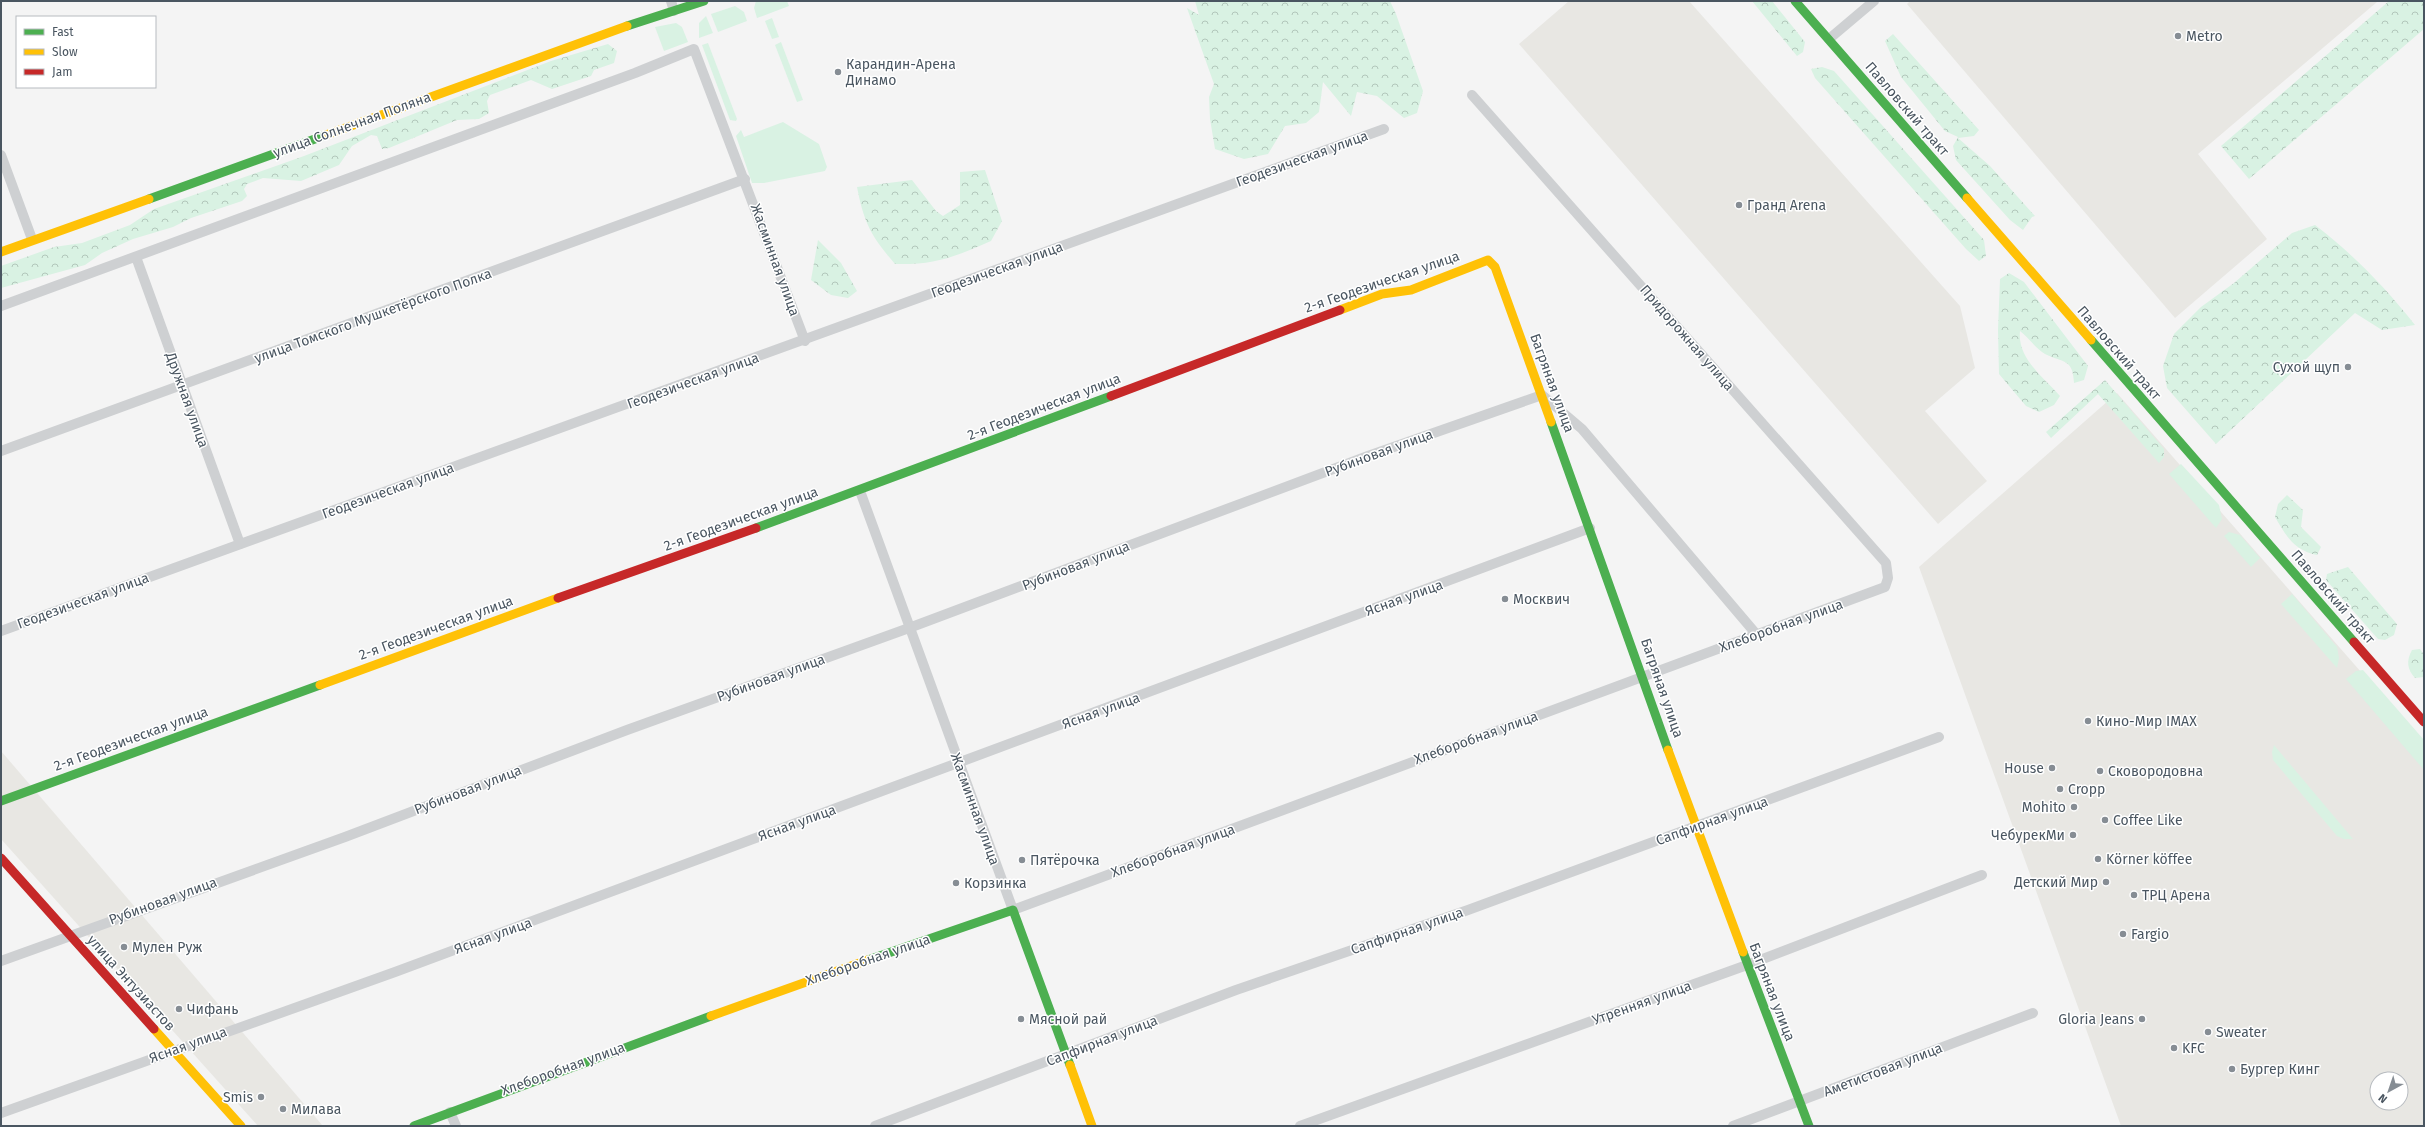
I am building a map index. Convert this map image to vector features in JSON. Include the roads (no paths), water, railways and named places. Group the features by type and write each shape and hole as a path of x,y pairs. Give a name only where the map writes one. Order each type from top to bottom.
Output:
{"street":[{"name":"улица Солнечная Поляна","path":"1,252 32,239 672,6 704,1"},
{"name":"Павловский тракт","path":"1795,1 2424,722"},
{"path":"1828,40 1870,2"},
{"name":"Жасминная улица","path":"136,256 627,76 694,49 745,179 805,341"},
{"name":"Придорожная улица","path":"1472,95 1886,563 1888,578 1885,587"},
{"name":"Геодезическая улица","path":"1,631 805,341 1384,129"},
{"path":"1,155 32,239"},
{"name":"улица Томского Мушкетёрского Полка","path":"1,451 745,179"},
{"path":"1,306 136,256"},
{"name":"Дружная улица","path":"136,256 240,544"},
{"name":"Багряная улица","path":"1488,260 1496,267 1696,828 1808,1126"},
{"name":"2-я Геодезическая улица","path":"1,801 570,594 860,491 1382,294 1411,290 1488,260"},
{"path":"1542,395 1582,429 1757,635"},
{"name":"Рубиновая улица","path":"1,961 69,935 345,837 627,730 909,628 1368,456 1542,395"},
{"name":"Жасминная улица","path":"860,491 958,764 1092,1126"},
{"name":"Ясная улица","path":"1,1113 173,1050 395,972 1590,528"},
{"name":"Хлеборобная улица","path":"414,1126 776,992 1013,910 1885,587"},
{"name":"Сапфирная улица","path":"875,1126 1236,990 1468,910 1696,828 1939,736"},
{"name":"улица Энтузиастов","path":"1,858 241,1126"},
{"name":"Утренняя улица","path":"1300,1126 1747,965 1982,875"},
{"name":"Аметистовая улица","path":"1733,1126 2032,1013"},
{"path":"450,1112 456,1126"}],"place":[{"name":"Metro","path":"2178,36"},
{"name":"Карандин-Арена Динамо","path":"838,72"},
{"name":"Гранд Arena","path":"1739,205"},
{"name":"Сухой щуп","path":"2348,367"},
{"name":"Москвич","path":"1505,599"},
{"name":"Кино-Мир IMAX","path":"2088,721"},
{"name":"House","path":"2052,768"},
{"name":"Сковородовна","path":"2100,771"},
{"name":"Cropp","path":"2060,789"},
{"name":"Mohito","path":"2074,807"},
{"name":"Coffee Like","path":"2105,820"},
{"name":"ЧебурекМи","path":"2073,835"},
{"name":"Körner köffee","path":"2098,859"},
{"name":"Пятёрочка","path":"1022,860"},
{"name":"Детский Мир","path":"2106,882"},
{"name":"Корзинка","path":"956,883"},
{"name":"ТРЦ Арена","path":"2134,895"},
{"name":"Fargio","path":"2123,934"},
{"name":"Мулен Руж","path":"124,947"},
{"name":"Чифань","path":"179,1009"},
{"name":"Мясной рай","path":"1021,1019"},
{"name":"Gloria Jeans","path":"2142,1019"},
{"name":"Sweater","path":"2208,1032"},
{"name":"KFC","path":"2174,1048"},
{"name":"Бургер Кинг","path":"2232,1069"},
{"name":"Smis","path":"261,1097"},
{"name":"Милава","path":"283,1109"}]}
